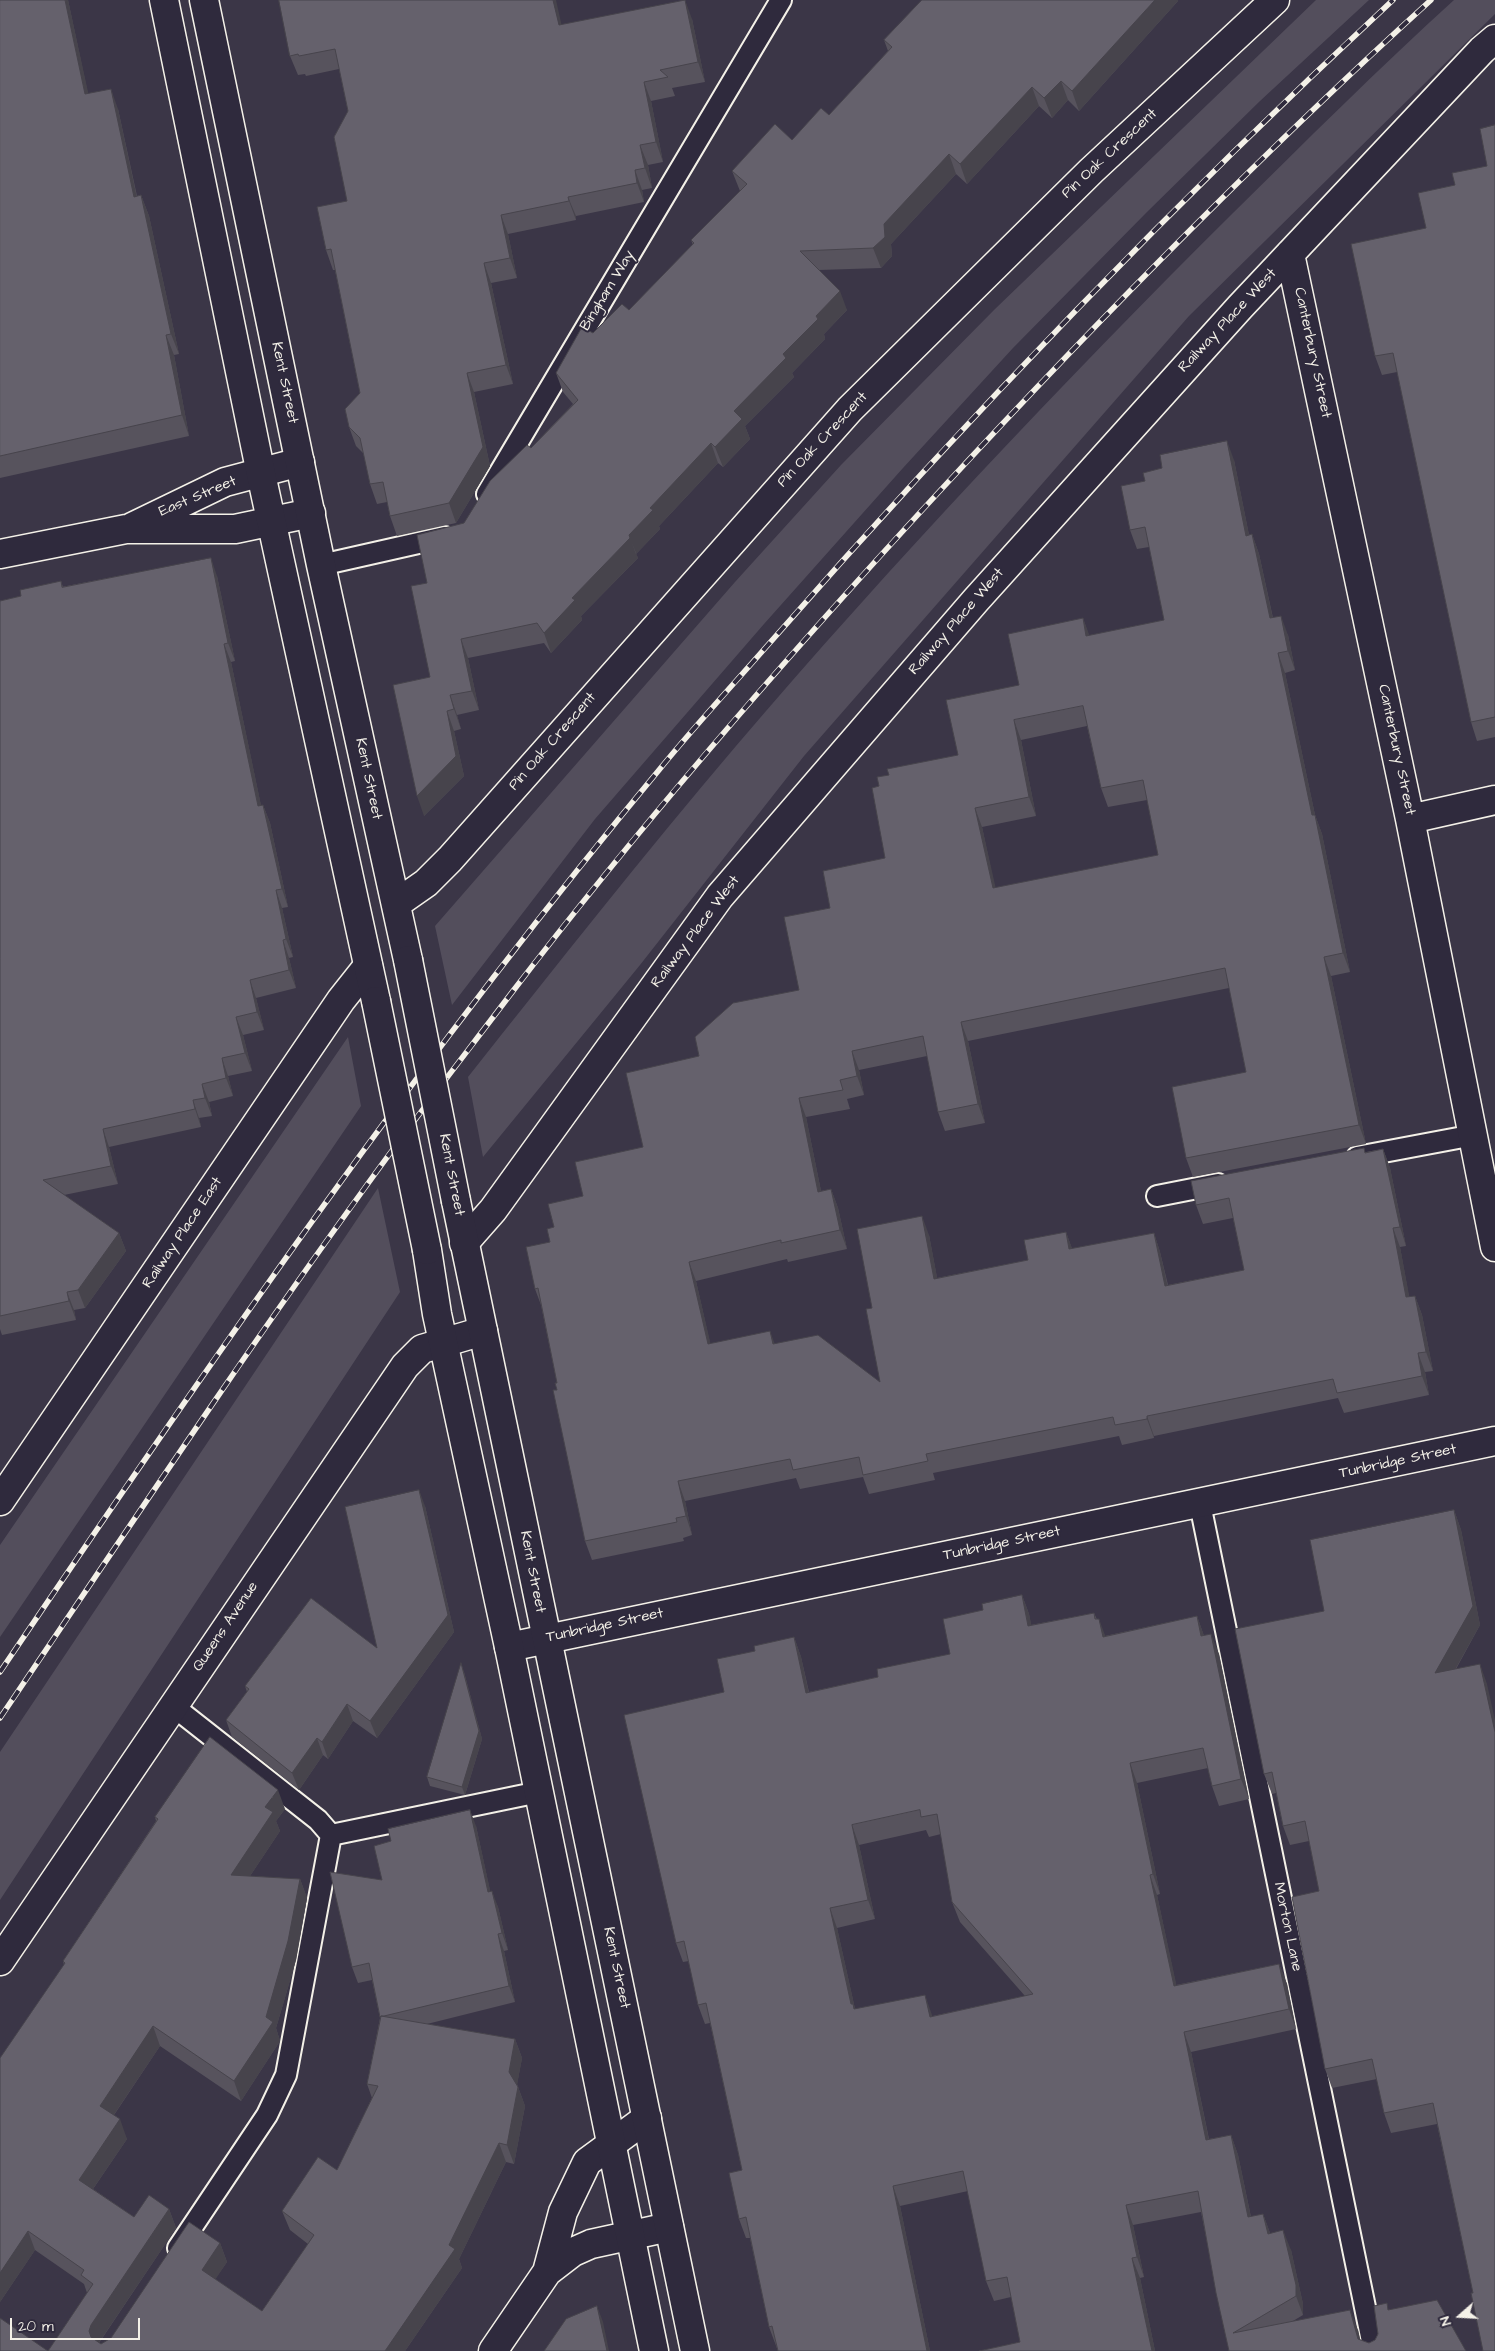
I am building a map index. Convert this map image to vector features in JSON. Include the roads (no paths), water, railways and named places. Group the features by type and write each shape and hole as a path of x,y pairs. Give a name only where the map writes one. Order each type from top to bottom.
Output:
{"street":[{"path":"164,0 261,474 376,1001 444,1342 509,1646 654,2351"},
{"name":"Kent Street","path":"204,0 310,513 408,960 464,1243 695,2351"},
{"name":"Pin Oak Crescent","path":"396,904 426,882 450,859 850,409 1091,171 1275,0"},
{"name":"Railway Place West","path":"464,1243 493,1210 720,896 976,600 1290,254 1482,50 1495,39"},
{"name":"Canterbury Street","path":"1290,254 1410,819 1495,1247"},
{"name":"East Street","path":"126,529 225,482 261,474 300,462"},
{"name":"East Street","path":"0,554 126,529 235,529 310,513"},
{"path":"1410,819 1495,800"},
{"name":"Railway Place East","path":"0,1501 336,1008 368,966"},
{"name":"Queens Avenue","path":"0,1961 405,1366 422,1349 483,1331"},
{"name":"Tunbridge Street","path":"509,1646 1200,1504 1495,1441"},
{"path":"547,2272 564,2212 587,2162 611,2142 647,2118"},
{"path":"493,2351 547,2272 573,2252 604,2240 669,2227"}],"lane":[{"name":"Bingham Way","path":"479,508 781,0"},
{"path":"321,564 464,533"},
{"path":"1339,1161 1474,1134"},
{"path":"1157,1196 1234,1181"},
{"name":"Morton Lane","path":"1200,1504 1374,2351"},
{"path":"168,2261 268,2115 286,2075 330,1836 318,1820 173,1706"},
{"path":"330,1836 539,1792"}],"railway":[{"path":"0,1672 158,1441 319,1212 485,988 672,754 917,478 994,396 1150,234 1393,0"},
{"path":"0,1718 225,1386 382,1164 513,991 666,800 827,615 937,494 1117,304 1303,119 1431,0"}]}
